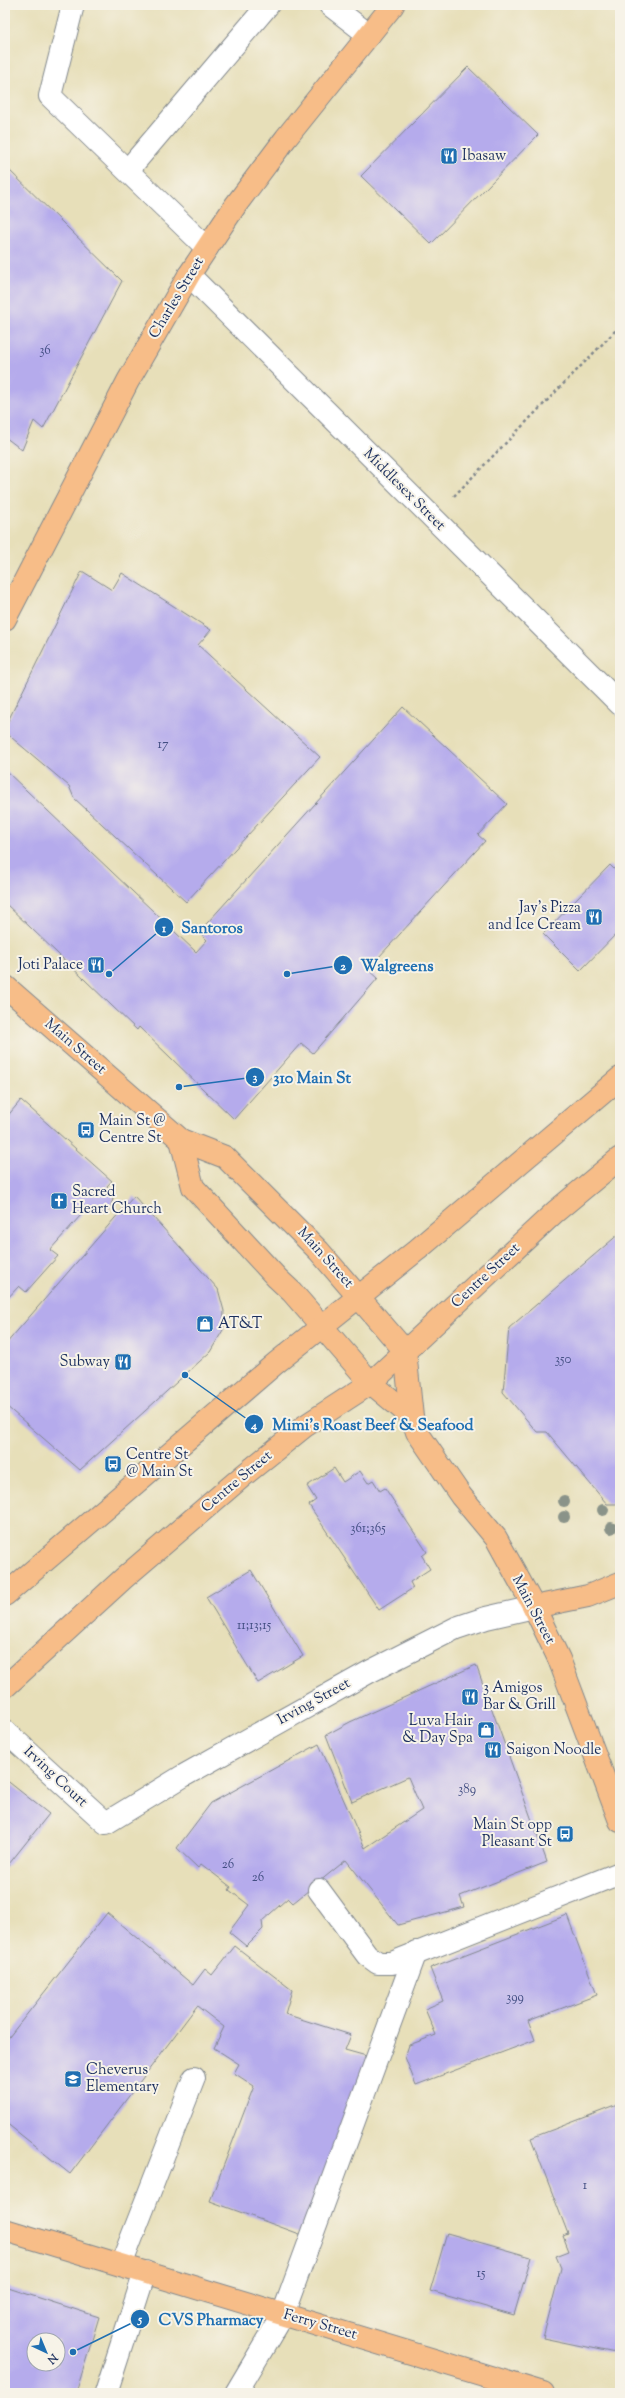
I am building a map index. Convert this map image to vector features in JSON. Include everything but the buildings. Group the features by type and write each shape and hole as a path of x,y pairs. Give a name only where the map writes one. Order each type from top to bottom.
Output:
{"main road":[{"name":"Charles Street","path":"5,619 128,381 189,275 286,138 393,5"},
{"name":"Main Street","path":"5,986 181,1140 225,1157 291,1220 360,1297 405,1351 412,1417 417,1432 461,1496 496,1538 534,1607 559,1658 620,1822"},
{"path":"5,1595 276,1363 360,1297 620,1078"},
{"name":"Main Street","path":"181,1140 193,1187 277,1278 292,1292 372,1383 412,1417"},
{"name":"Centre Street","path":"5,1687 124,1578 244,1475 310,1423 372,1383 555,1212 620,1158"},
{"path":"534,1607 588,1596 620,1583"},
{"name":"Ferry Street","path":"5,2230 543,2393"}],"street":[{"path":"73,5 50,96 207,248"},
{"path":"128,170 268,5"},
{"path":"330,5 369,34"},
{"name":"Middlesex Street","path":"189,275 620,704"},
{"name":"Irving Street","path":"106,1823 183,1776 376,1668 466,1624 534,1607"},
{"name":"Irving Court","path":"5,1731 106,1823"},
{"path":"320,1890 367,1955 378,1963 392,1963 416,1952 620,1873"},
{"path":"236,2393 283,2314 416,1952"},
{"path":"120,2265 194,2078"},
{"path":"106,2393 145,2272"}],"path":[{"path":"432,517 620,326"}],"place":[{"name":"Ibasaw","path":"449,156"},
{"name":"Jay's Pizza and Ice Cream","path":"594,917"},
{"name":"Joti Palace","path":"96,965"},
{"name":"Santoros","path":"109,974"},
{"name":"Walgreens","path":"287,974"},
{"name":"310 Main St","path":"179,1087"},
{"name":"Main St @ Centre St","path":"86,1130"},
{"name":"Sacred Heart Church","path":"59,1201"},
{"name":"AT&T","path":"205,1324"},
{"name":"Subway","path":"123,1362"},
{"name":"Mimi's Roast Beef & Seafood","path":"185,1375"},
{"name":"Centre St @ Main St","path":"113,1464"},
{"name":"3 Amigos Bar & Grill","path":"470,1697"},
{"name":"Luva Hair & Day Spa","path":"486,1730"},
{"name":"Saigon Noodle","path":"493,1750"},
{"name":"Main St opp Pleasant St","path":"565,1834"},
{"name":"Cheverus Elementary","path":"73,2079"},
{"name":"CVS Pharmacy","path":"73,2352"}]}
